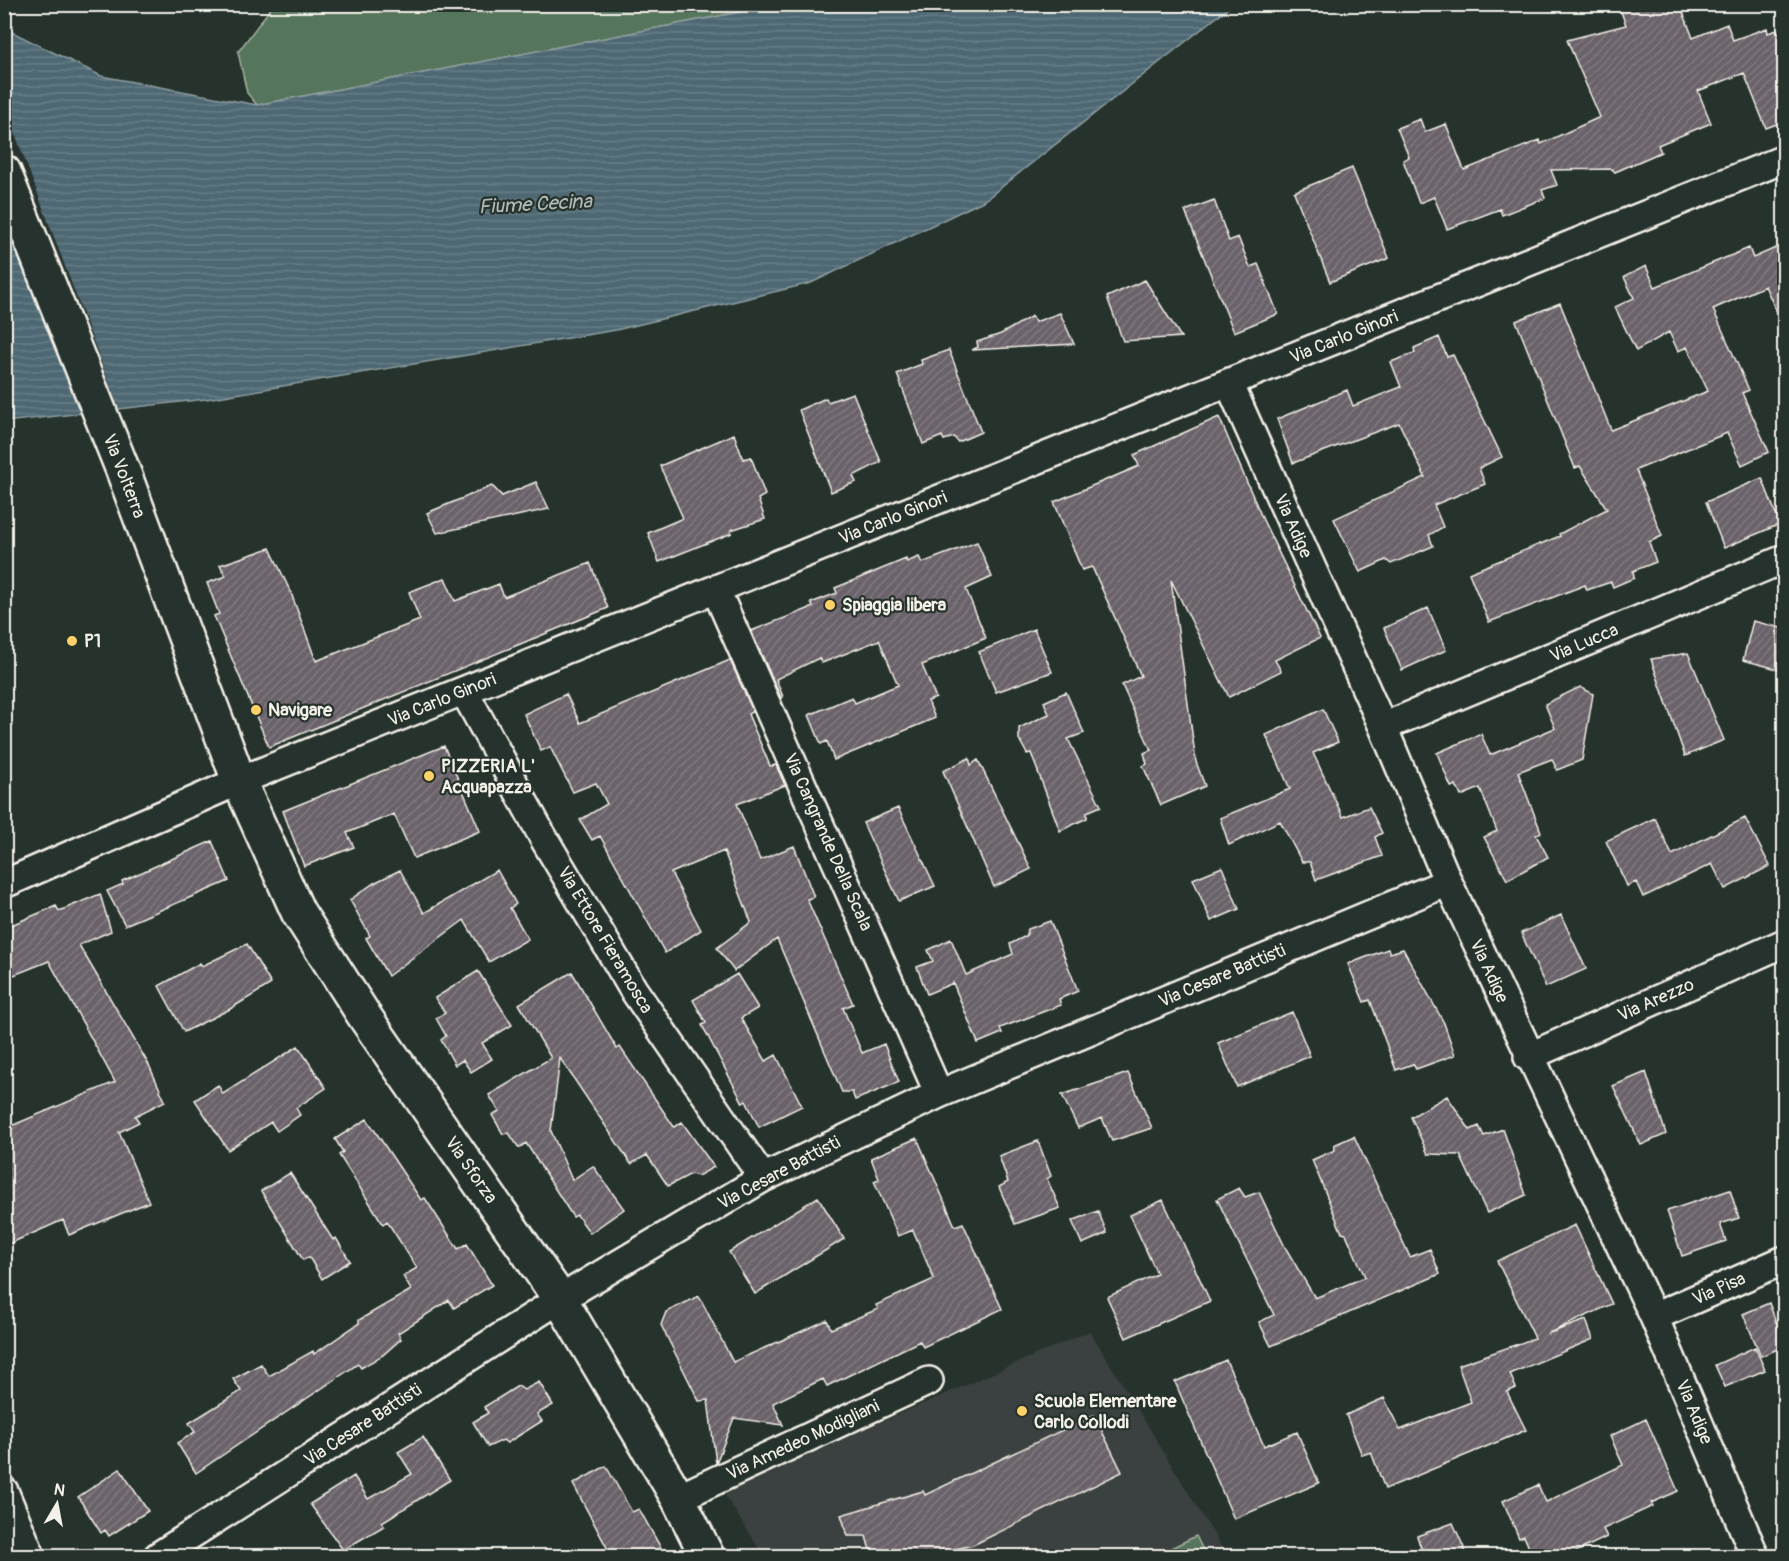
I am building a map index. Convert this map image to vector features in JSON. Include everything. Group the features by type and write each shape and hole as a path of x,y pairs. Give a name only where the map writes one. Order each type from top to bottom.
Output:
{"street":[{"name":"Via Carlo Ginori","path":"4,884 239,781 1785,159"},
{"name":"Via Volterra","path":"4,172 112,443 239,781"},
{"name":"Via Adige","path":"1229,383 1383,727 1448,882 1528,1057 1654,1317 1755,1557"},
{"name":"Via Lucca","path":"1383,727 1785,559"},
{"name":"Via Cangrande Della Scala","path":"716,590 939,1094"},
{"name":"Via Ettore Fieramosca","path":"464,691 543,837 633,990 763,1178"},
{"name":"Via Sforza","path":"239,781 298,912 365,1017 560,1299 678,1498 707,1557"},
{"name":"Via Cesare Battisti","path":"158,1557 560,1299 763,1178 939,1094 1448,882"},
{"name":"Via Arezzo","path":"1528,1057 1785,942"},
{"name":"Via Pisa","path":"1654,1317 1785,1260"},
{"name":"Via Amedeo Modigliani","path":"678,1498 929,1381"},
{"path":"4,1491 31,1557"}],"shaded area":[{"name":"Scuola Elementare Carlo Collodi","path":"1090,1331 1227,1556 764,1556 722,1491"}],"green space":[{"path":"273,5 767,5 257,105 247,93 238,52"},
{"path":"1196,1536 1206,1556 1154,1556"}],"water":[{"name":"Fiume Cecina","path":"767,5 1232,5 985,200 811,283 616,330 206,399 5,422 4,28 101,76 257,105"}],"pier":[{"path":"5,107 120,412 82,416 4,212"}],"building":[{"path":"1618,4 1680,4 1693,38 1727,24 1733,40 1767,28 1768,33 1777,30 1785,48 1785,121 1766,128 1744,73 1698,91 1711,123 1658,145 1661,152 1615,172 1612,169 1551,170 1557,185 1542,190 1545,198 1502,215 1500,209 1447,229 1434,197 1419,203 1403,160 1409,157 1397,128 1420,119 1425,132 1446,124 1464,170 1540,140 1541,144 1600,117 1567,40 1626,25"},
{"path":"1352,168 1389,258 1330,282 1294,192"},
{"path":"1214,200 1229,241 1238,237 1250,267 1258,264 1278,314 1234,332 1185,211"},
{"path":"1778,247 1785,261 1785,330 1765,286 1713,309 1749,390 1742,393 1769,452 1742,465 1727,433 1636,470 1662,536 1649,542 1656,562 1633,571 1634,578 1613,587 1611,582 1587,590 1585,585 1489,622 1469,573 1560,536 1559,534 1607,509 1580,466 1575,468 1516,321 1560,303 1611,430 1708,391 1687,347 1678,351 1669,332 1636,351 1615,307 1634,298 1624,277 1646,266 1655,287 1749,248 1753,258"},
{"path":"1145,280 1181,337 1123,341 1107,297"},
{"path":"1060,313 1074,344 972,350 978,347 977,342 1001,334 1032,316 1035,322"},
{"path":"1439,337 1447,357 1453,355 1502,457 1479,468 1485,484 1434,505 1443,527 1429,535 1433,546 1391,564 1386,560 1360,572 1334,519 1425,477 1399,423 1293,463 1277,419 1347,390 1353,406 1401,387 1391,362 1415,353 1414,348"},
{"path":"949,350 981,432 958,442 954,437 944,440 942,436 923,444 897,374 922,364 921,360"},
{"path":"853,393 881,462 853,476 856,482 831,492 799,410 826,398 828,402"},
{"path":"1219,417 1263,520 1320,638 1275,660 1281,671 1229,697 1171,580 1196,762 1205,786 1161,805 1143,766 1147,764 1144,753 1151,750 1122,685 1141,676 1092,567 1082,570 1054,502 1139,466 1134,455"},
{"path":"734,434 743,459 751,457 765,495 758,499 765,519 731,530 732,533 659,562 648,533 683,518 660,466"},
{"path":"1762,478 1780,524 1724,548 1706,502"},
{"path":"536,482 549,509 437,533 427,513 492,486 502,496"},
{"path":"977,542 992,577 966,589 986,638 922,665 936,698 928,701 935,718 834,760 827,741 821,744 809,715 852,697 855,703 898,685 879,640 822,663 819,658 776,679 783,697 781,698 751,631 813,607 811,603 837,593 835,588 906,559 907,562 919,557 922,563"},
{"path":"270,548 291,593 316,661 420,620 409,592 445,578 455,601 499,584 504,597 590,563 608,608 269,747 214,616 219,614 207,583 226,576 220,565"},
{"path":"1428,608 1446,650 1402,670 1384,628"},
{"path":"1753,621 1785,629 1785,671 1743,660"},
{"path":"1034,629 1052,672 996,692 979,652"},
{"path":"1688,653 1724,740 1685,756 1651,659"},
{"path":"730,660 753,711 748,714 770,766 776,765 785,785 737,804 760,860 794,846 814,897 807,899 853,1004 843,1008 862,1053 884,1044 899,1082 855,1100 852,1092 842,1092 777,939 734,971 717,948 751,922 724,851 671,873 701,930 665,953 600,836 592,840 580,820 607,804 596,783 573,792 550,747 541,751 524,714 566,694 580,723"},
{"path":"1580,687 1593,694 1582,760 1557,770 1552,759 1518,772 1541,832 1536,835 1548,857 1507,880 1484,837 1497,831 1480,788 1461,796 1456,785 1451,787 1437,753 1481,734 1490,755 1555,728 1545,704"},
{"path":"1066,692 1084,733 1068,739 1101,806 1087,812 1087,818 1060,831 1031,753 1027,754 1019,739 1019,728 1049,714 1044,702"},
{"path":"1323,709 1338,742 1313,753 1343,817 1369,807 1382,833 1375,837 1382,856 1316,880 1310,862 1302,862 1280,821 1229,845 1220,818 1290,789 1266,735"},
{"path":"444,746 480,831 414,858 394,814 347,833 354,847 304,866 283,811"},
{"path":"969,758 971,765 978,760 1031,869 994,887 943,771"},
{"path":"898,808 935,886 899,901 863,823"},
{"path":"1655,818 1672,855 1745,818 1770,866 1725,889 1712,864 1643,897 1636,882 1627,886 1606,841"},
{"path":"212,841 229,881 125,925 107,891 123,884 122,881"},
{"path":"1222,867 1239,909 1211,921 1193,879"},
{"path":"400,870 424,913 497,870 516,904 510,908 528,939 489,962 464,920 388,976 366,938 370,936 350,900 374,883"},
{"path":"100,894 111,931 79,945 149,1065 165,1101 135,1116 139,1122 119,1132 149,1202 69,1235 63,1220 4,1246 4,1129 115,1082 49,961 4,979 4,928 56,906 59,911"},
{"path":"1561,915 1586,969 1546,987 1521,933"},
{"path":"1050,921 1078,991 1059,999 1061,1005 1000,1028 1002,1033 978,1043 953,983 927,994 917,967 933,961 928,950 951,939 966,975 1013,954 1010,944 1026,936 1028,929"},
{"path":"247,944 271,984 230,1009 184,1032 159,986 200,963 202,966"},
{"path":"1388,949 1390,953 1403,949 1444,1023 1455,1055 1416,1069 1413,1064 1396,1070 1370,1000 1364,1002 1348,964"},
{"path":"478,971 512,1025 482,1043 492,1059 471,1072 463,1060 455,1065 441,1040 446,1036 436,1018 445,1013 435,998"},
{"path":"572,972 617,1049 620,1047 674,1127 682,1122 714,1167 698,1176 691,1174 668,1186 647,1155 631,1164 560,1058 551,1131 572,1180 593,1166 624,1209 590,1233 577,1215 573,1217 526,1143 519,1148 509,1133 503,1134 492,1115 499,1111 489,1095 551,1058 519,1004"},
{"path":"737,974 758,1008 741,1018 766,1061 776,1055 802,1106 759,1127 746,1101 743,1103 702,1025 706,1023 693,1000"},
{"path":"1292,1012 1310,1056 1237,1087 1218,1043"},
{"path":"298,1046 326,1088 296,1108 300,1115 277,1131 271,1122 228,1150 195,1100 218,1085 223,1094"},
{"path":"1646,1072 1666,1134 1641,1145 1613,1086"},
{"path":"1128,1073 1152,1128 1112,1141 1102,1118 1078,1128 1062,1095"},
{"path":"1447,1096 1470,1130 1479,1126 1484,1136 1503,1129 1526,1195 1487,1213 1460,1155 1428,1154 1411,1117"},
{"path":"367,1119 421,1200 425,1198 458,1249 467,1244 492,1285 454,1308 449,1300 398,1333 401,1339 383,1355 361,1368 358,1364 196,1473 177,1443 195,1432 189,1423 241,1391 233,1379 261,1364 269,1376 313,1351 314,1354 359,1323 359,1320 411,1290 403,1276 417,1268 387,1221 383,1224 339,1155 343,1152 335,1139"},
{"path":"1354,1136 1410,1257 1430,1249 1440,1274 1271,1346 1259,1322 1274,1315 1217,1199 1239,1188 1245,1197 1259,1192 1285,1247 1315,1298 1365,1277 1346,1234 1342,1233 1312,1160 1335,1150 1334,1145"},
{"path":"917,1138 955,1226 963,1223 1002,1309 923,1347 920,1341 827,1386 823,1379 773,1403 783,1425 734,1418 716,1463 708,1400 699,1401 661,1325 666,1312 699,1296 733,1362 827,1320 831,1329 878,1309 876,1305 934,1279 913,1230 898,1236 874,1181 879,1179 871,1158"},
{"path":"1038,1141 1051,1176 1047,1179 1060,1208 1015,1224 999,1187 1008,1182 999,1156"},
{"path":"290,1173 333,1240 336,1238 350,1261 322,1279 309,1257 303,1260 261,1191"},
{"path":"1730,1190 1739,1218 1720,1224 1726,1241 1682,1256 1667,1211"},
{"path":"818,1197 844,1239 755,1294 729,1252"},
{"path":"1163,1200 1210,1301 1126,1338 1107,1297 1157,1274 1130,1215"},
{"path":"1098,1211 1107,1233 1082,1244 1072,1221"},
{"path":"1575,1225 1612,1304 1547,1334 1586,1320 1593,1339 1510,1374 1516,1388 1507,1392 1526,1430 1385,1489 1371,1452 1362,1455 1346,1415 1384,1398 1400,1430 1471,1402 1458,1365 1535,1338 1497,1261"},
{"path":"1769,1303 1785,1346 1761,1356 1743,1314"},
{"path":"1755,1347 1765,1370 1725,1387 1715,1365"},
{"path":"1226,1360 1264,1446 1297,1432 1319,1483 1234,1519 1175,1382"},
{"path":"539,1382 553,1405 537,1414 542,1421 507,1443 503,1440 488,1447 473,1422 488,1413 484,1407 518,1386 524,1390"},
{"path":"1094,1415 1122,1472 973,1545 920,1557 872,1557 866,1536 848,1536 841,1515 923,1491 925,1495"},
{"path":"1646,1419 1678,1491 1651,1503 1653,1506 1603,1529 1607,1537 1565,1557 1533,1557 1524,1536 1519,1538 1503,1501 1538,1485 1546,1502 1623,1465 1610,1436"},
{"path":"423,1437 450,1480 382,1522 384,1526 343,1550 310,1504 354,1476 368,1499 412,1474 398,1452"},
{"path":"606,1466 632,1512 639,1509 666,1557 612,1557 573,1484"},
{"path":"120,1469 148,1511 109,1536 105,1530 101,1533 78,1497"},
{"path":"1453,1523 1468,1557 1424,1557 1417,1536"}],"place":[{"name":"Spiaggia libera","path":"830,605"},
{"name":"P1","path":"72,641"},
{"name":"Navigare","path":"256,710"},
{"name":"PIZZERIA L' Acquapazza","path":"429,776"},
{"name":"Scuola Elementare Carlo Collodi","path":"1022,1411"}]}
